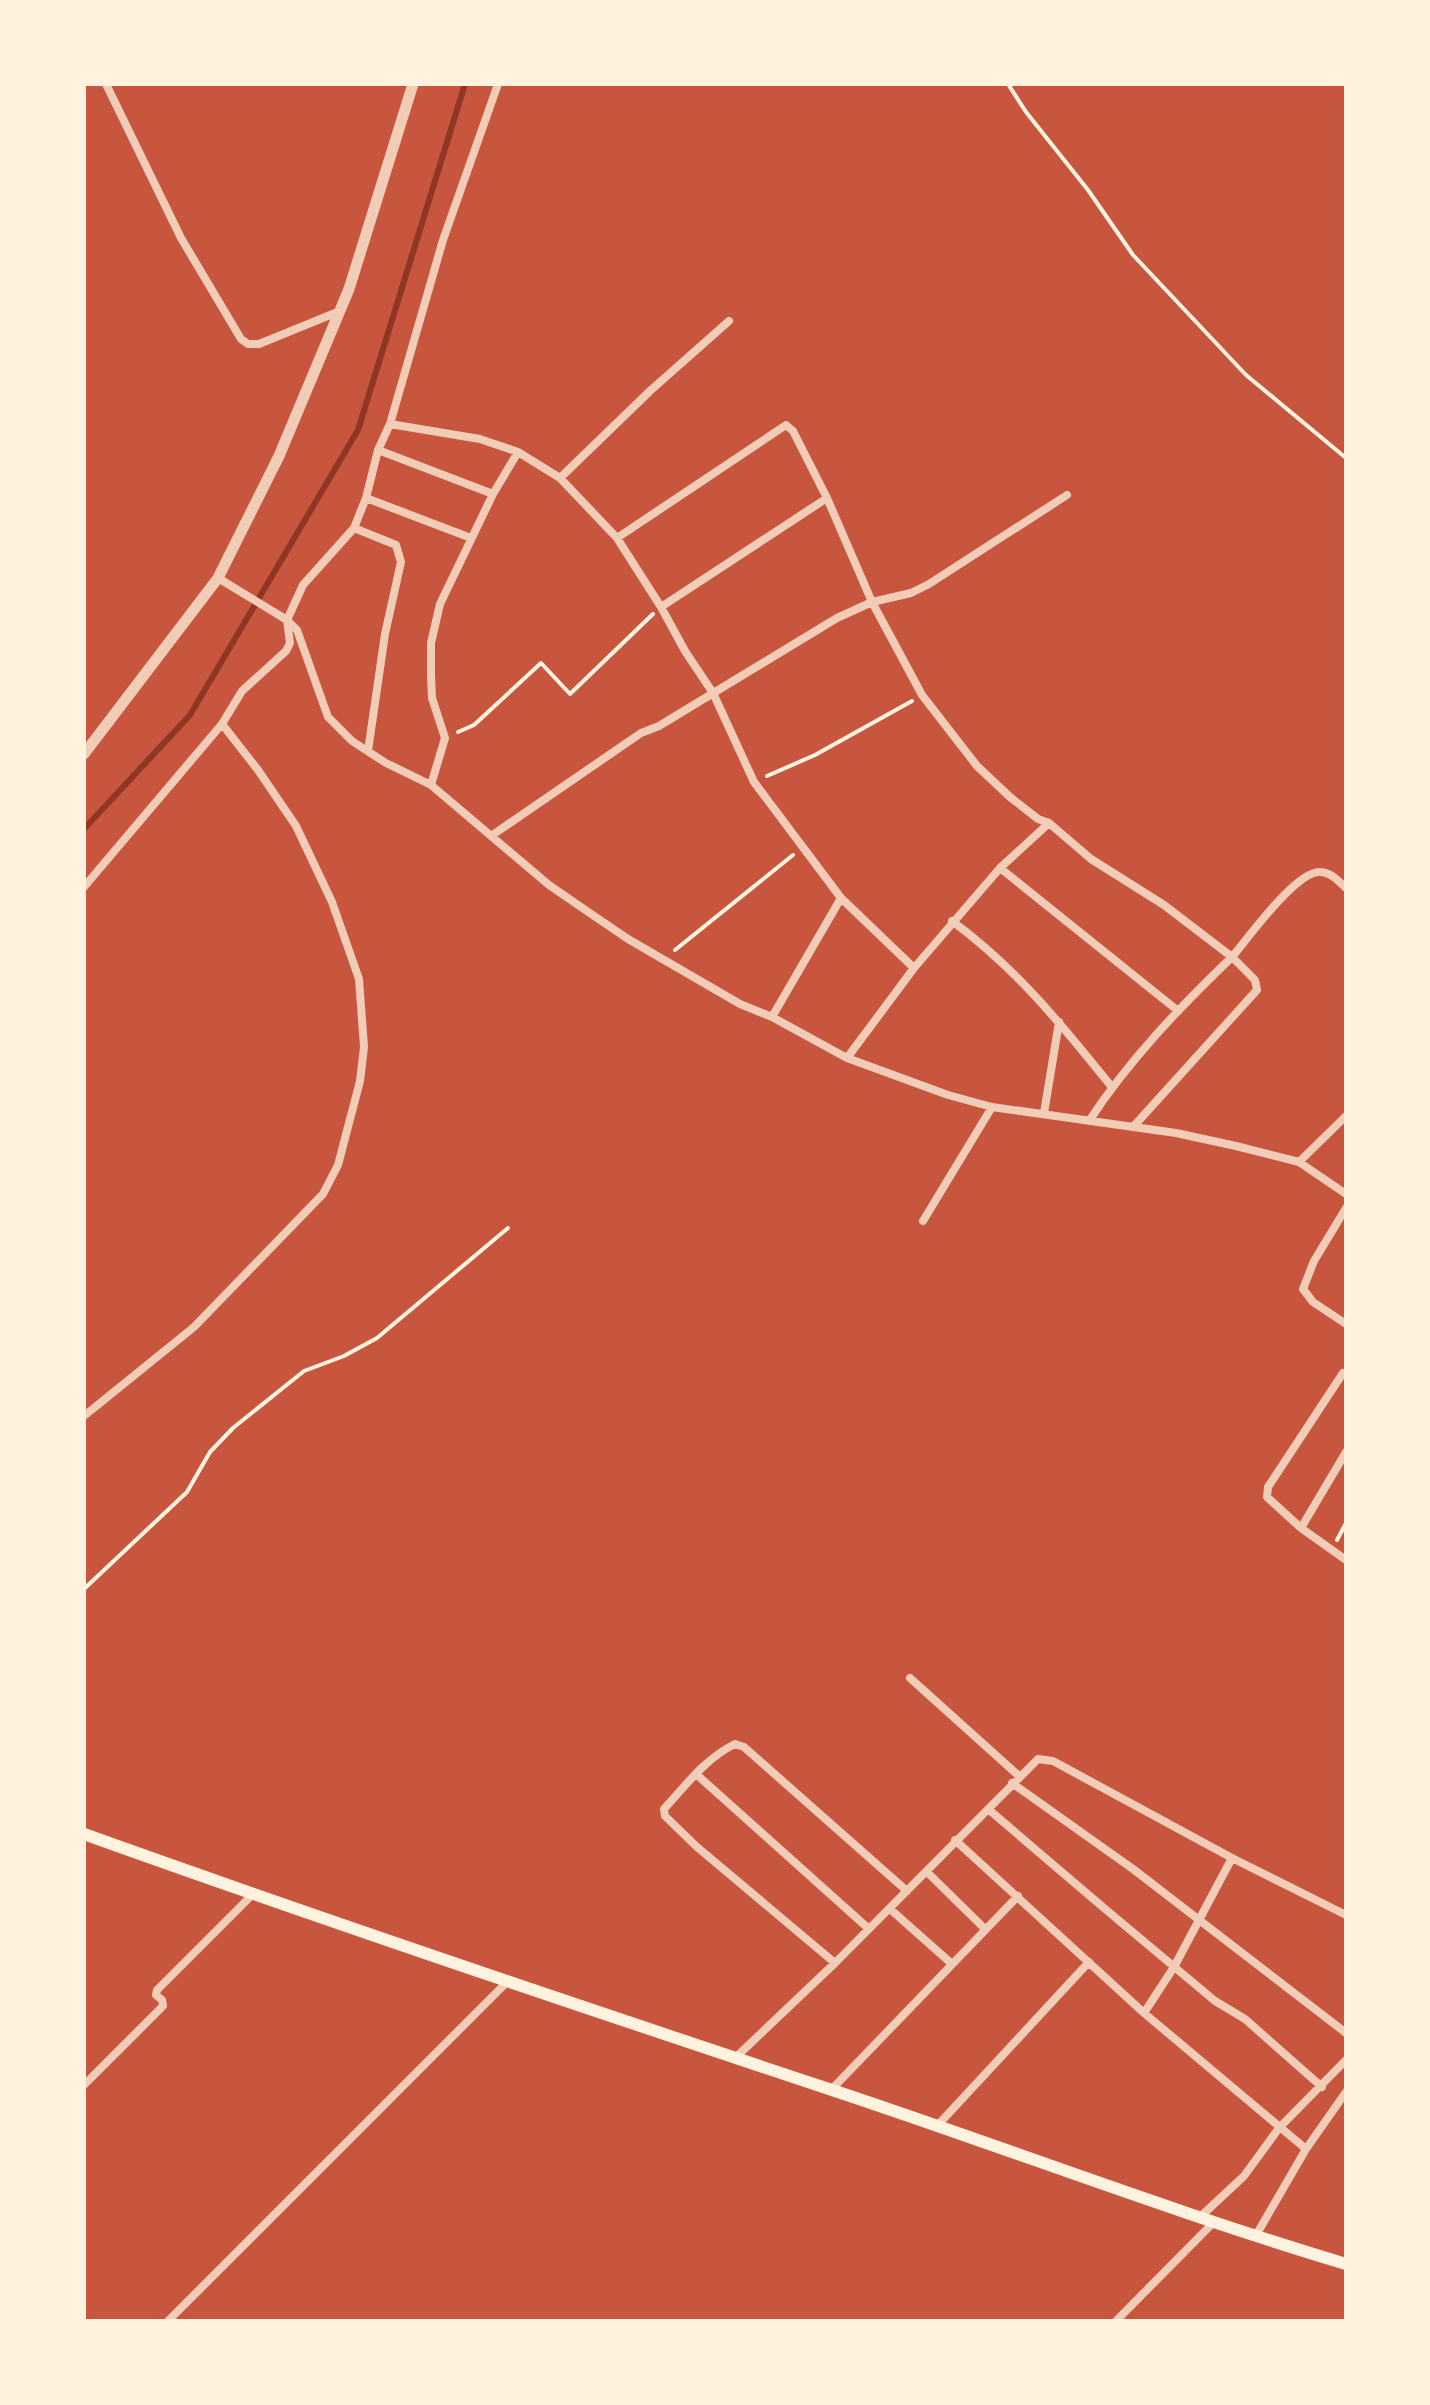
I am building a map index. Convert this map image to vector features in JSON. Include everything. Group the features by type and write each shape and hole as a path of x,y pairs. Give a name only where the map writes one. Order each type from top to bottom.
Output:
{"main road":[{"path":"84,1834 1213,2223 1346,2264"}],"street":[{"path":"106,84 181,238 241,339 248,344 259,344 340,311"},
{"path":"84,754 218,578 279,456 340,311 413,84"},
{"path":"84,887 222,724 242,691 286,651 290,643 287,620 303,585 354,528 366,498 378,450 390,424 443,240 498,84"},
{"path":"560,478 651,390 729,321"},
{"path":"390,424 480,439 518,452 560,478 617,538 713,693 754,782 841,898 914,968"},
{"path":"617,538 783,425 793,431 827,498 872,602 922,695 977,766 1038,819 1049,823 1091,859 1164,905 1232,957 1255,980 1257,990 1133,1127"},
{"path":"378,450 493,494"},
{"path":"431,785 445,738 432,698 431,643 440,604 493,494 518,452"},
{"path":"491,836 641,733 659,726 837,618 872,602 911,593 1067,495"},
{"path":"366,498 471,538"},
{"path":"661,607 827,498"},
{"path":"354,528 396,545 401,562 385,634 368,751"},
{"path":"218,578 287,620 297,630 328,717 352,741 431,785 549,885 628,939 740,1004 772,1017 847,1058 948,1095 992,1107 1176,1133 1299,1162 1346,1194"},
{"path":"84,1416 194,1327 323,1194 338,1165 360,1081 364,1047 359,979 332,902 296,826 222,724"},
{"path":"847,1058 952,921 1000,868 1049,823"},
{"path":"1000,868 1177,1010"},
{"path":"1089,1121 1111,1086 1177,1010 1232,957 1295,884 1309,874 1321,872 1329,874 1346,888"},
{"path":"772,1017 841,898"},
{"path":"952,921 1012,970 1111,1086"},
{"path":"1044,1113 1059,1022"},
{"path":"923,1221 992,1107"},
{"path":"1299,1162 1346,1116"},
{"path":"1346,1208 1314,1261 1303,1289 1313,1302 1346,1324"},
{"path":"1345,1373 1267,1491 1267,1497 1301,1528 1346,1560"},
{"path":"1301,1528 1346,1452"},
{"path":"910,1678 1019,1776"},
{"path":"835,1963 697,1847 665,1816 664,1809 696,1774 726,1748 735,1744 744,1747 907,1891"},
{"path":"734,2059 890,1909 1038,1759 1053,1761 1232,1858 1346,1915"},
{"path":"696,1774 869,1929"},
{"path":"1012,1783 1133,1869 1346,2033"},
{"path":"988,1809 1215,2001 1245,2019 1322,2087"},
{"path":"955,1840 1144,2013 1306,2149"},
{"path":"1144,2013 1174,1967 1232,1858"},
{"path":"927,1872 985,1929"},
{"path":"84,2085 163,2006 156,1995 157,1990 253,1894"},
{"path":"831,2090 1018,1896"},
{"path":"890,1909 952,1964"},
{"path":"937,2126 1089,1962"},
{"path":"168,2321 507,1982"},
{"path":"1199,2218 1244,2176 1279,2128 1346,2060"},
{"path":"1255,2237 1306,2149 1346,2092"},
{"path":"1116,2321 1213,2223"}],"path":[{"path":"1008,84 1133,255 1246,375 1346,458"},
{"path":"445,738 474,725 541,663 570,694 661,607"},
{"path":"754,782 815,755 922,695"},
{"path":"664,960 804,846"},
{"path":"84,1589 187,1492 210,1452 233,1428 304,1371 344,1356 377,1338 508,1228"}],"waterway":[{"path":"84,829 190,715 358,430 465,84"}]}
